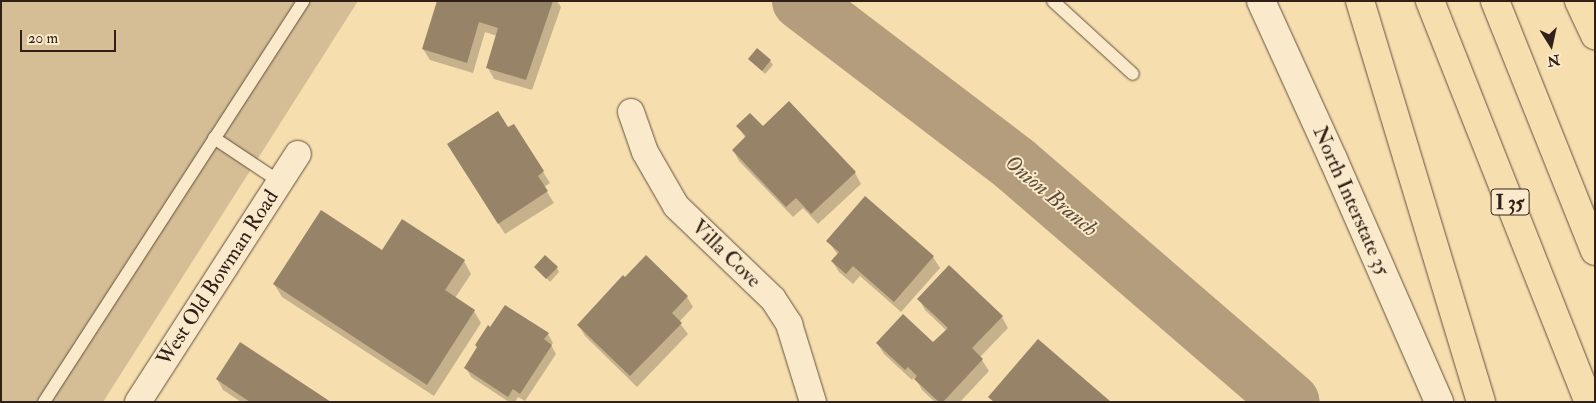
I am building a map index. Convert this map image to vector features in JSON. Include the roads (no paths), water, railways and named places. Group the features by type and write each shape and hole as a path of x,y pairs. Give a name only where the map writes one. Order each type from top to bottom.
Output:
{"highway":[{"path":"1360,1 1481,402"},
{"name":"I 35","path":"1430,1 1590,402"},
{"path":"1495,1 1595,251"},
{"path":"1579,1 1595,35"}],"main road":[{"name":"North Interstate 35","path":"1261,1 1333,159 1439,402"}],"street":[{"name":"Villa Cove","path":"632,112 645,152 676,206 773,299 790,324 810,401"},
{"name":"West Old Bowman Road","path":"138,402 298,154"}],"lane":[{"path":"44,402 303,1"},
{"path":"1053,1 1132,74"},
{"path":"214,138 280,182"}],"waterway":[{"name":"Onion Branch","path":"801,1 1015,164 1291,402"}]}
